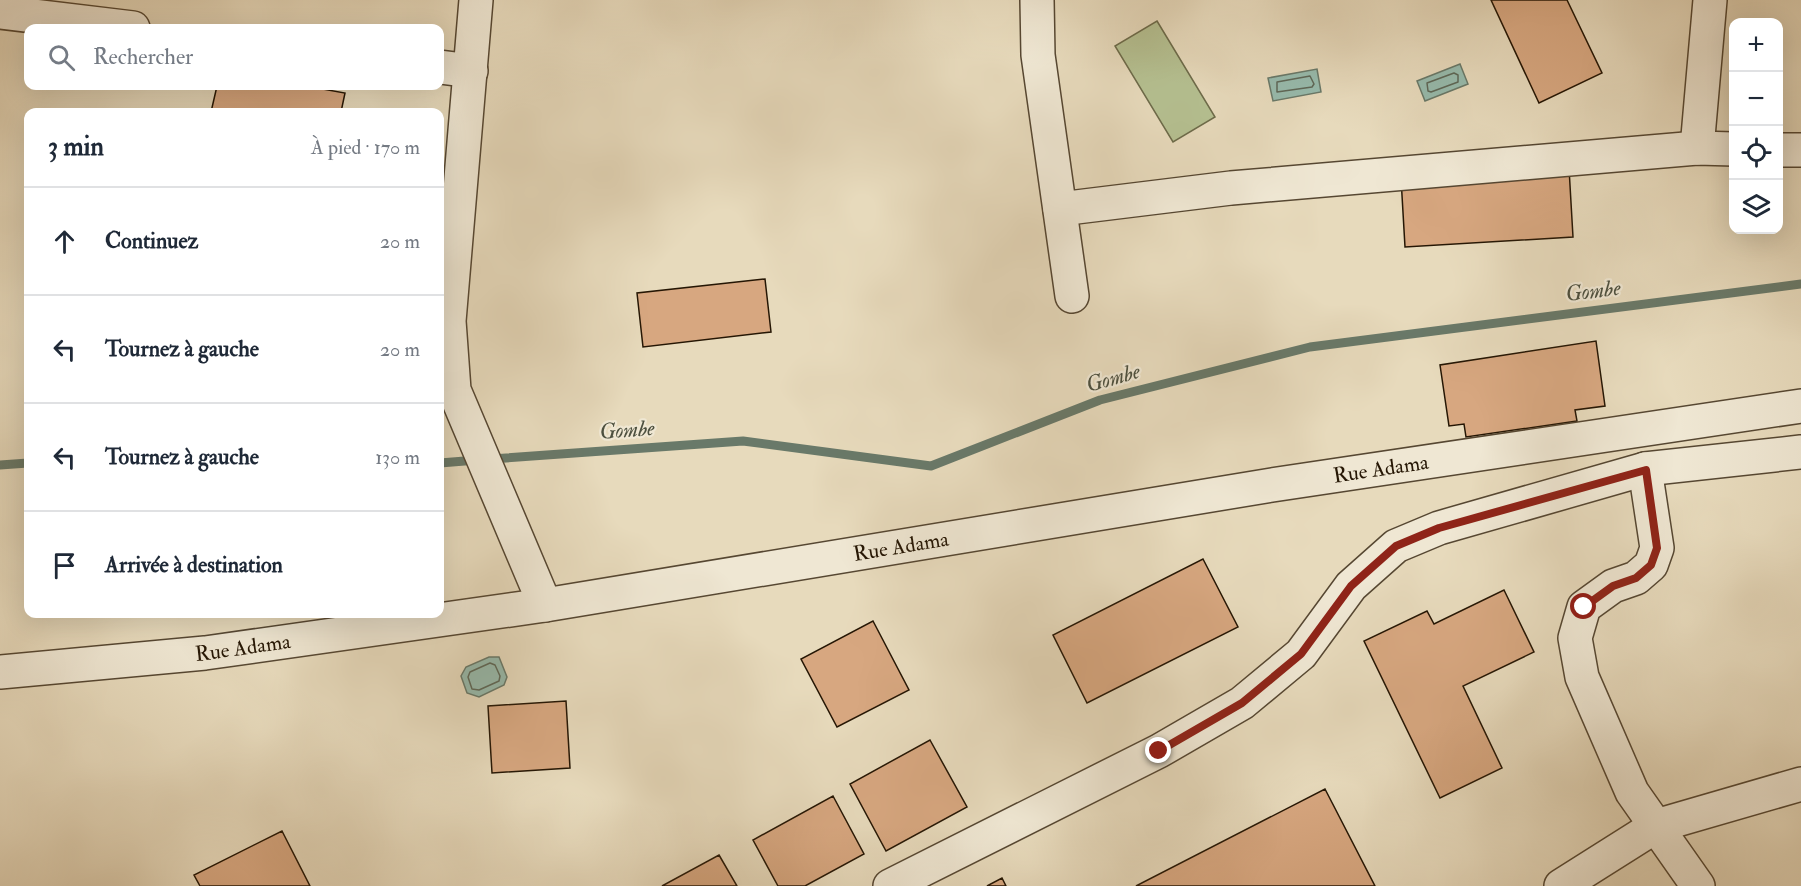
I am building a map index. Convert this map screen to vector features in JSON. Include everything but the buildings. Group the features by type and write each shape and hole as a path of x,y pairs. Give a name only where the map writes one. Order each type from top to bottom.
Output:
{"street":[{"path":"476,0 455,69 449,321 454,390 545,605"},
{"path":"1037,0 1038,55 1072,296"},
{"path":"1697,148 1710,0"},
{"path":"0,12 100,24"},
{"path":"1060,209 1231,188 1697,148 1729,149"},
{"path":"1783,150 1801,150"},
{"name":"Rue Adama","path":"0,672 205,653 545,605 1272,485 1801,406"},
{"path":"890,886 1159,751 1242,703 1301,654 1351,586 1396,546 1439,528 1646,470 1801,452"},
{"path":"1646,470 1657,548 1651,565 1636,578 1613,586 1584,607 1575,638 1582,677 1632,792 1698,886"},
{"path":"1561,886 1656,826 1801,784"}],"shaded area":[{"path":"1157,21 1215,117 1173,142 1115,46"}],"water":[{"path":"1460,64 1468,84 1425,101 1417,81"},
{"path":"1317,69 1321,92 1273,101 1268,78"},
{"path":"489,657 499,657 507,677 504,685 479,697 467,693 461,676 466,667"}],"waterway":[{"name":"Gombe","path":"491,459 743,441 931,466 1100,400 1310,347 1801,284"},
{"name":"Gombe","path":"444,463 477,460"},
{"name":"Gombe","path":"0,465 24,463"}],"route":[{"path":"1159,751 1242,703 1301,654 1351,586 1396,546 1439,528 1646,470 1657,548 1651,565 1636,578 1613,586 1584,607"}]}
